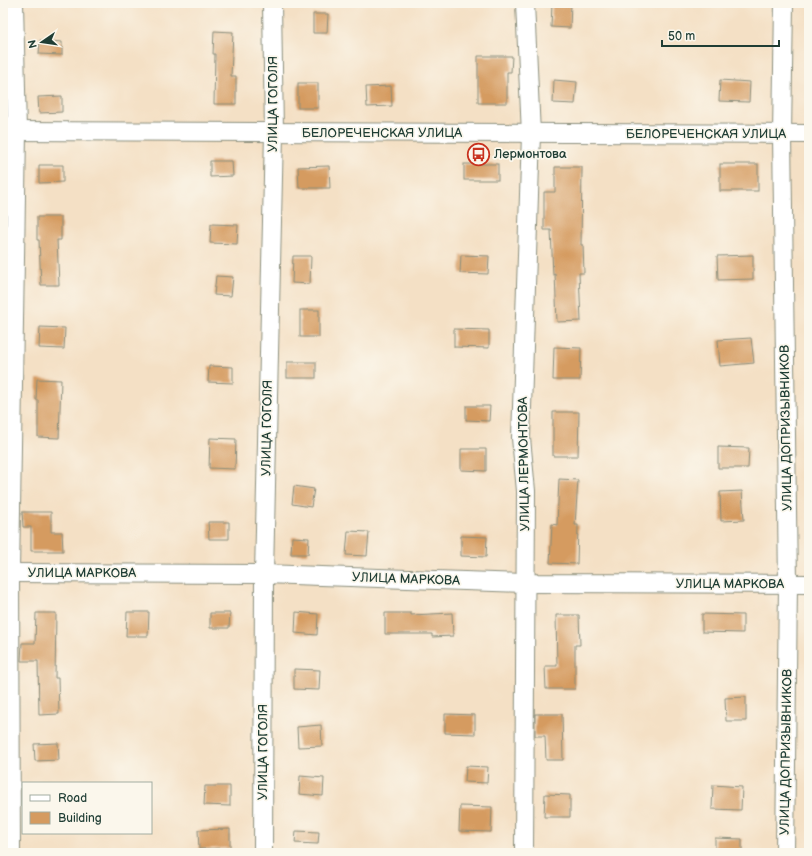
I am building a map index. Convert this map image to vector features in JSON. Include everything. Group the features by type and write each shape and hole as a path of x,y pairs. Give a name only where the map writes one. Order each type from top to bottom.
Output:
{"street":[{"path":"11,853 6,573 10,132 14,3"},
{"name":"УЛИЦА ГОГОЛЯ","path":"263,853 264,574 274,133 272,3"},
{"name":"УЛИЦА ЛЕРМОНТОВА","path":"524,853 526,491 521,438 531,134 525,3"},
{"name":"УЛИЦА ДОПРИЗЫВНИКОВ","path":"784,3 782,135 788,584 785,853"},
{"name":"БЕЛОРЕЧЕНСКАЯ УЛИЦА","path":"10,132 809,134"},
{"name":"УЛИЦА МАРКОВА","path":"6,573 264,574 525,583 809,584"}],"building":[{"path":"552,3 571,3 570,28 551,27"},
{"path":"313,14 328,14 327,33 313,33"},
{"path":"214,31 233,32 231,76 236,76 236,104 214,104"},
{"path":"40,40 62,42 62,55 39,54"},
{"path":"478,56 512,56 511,72 507,72 507,103 478,103"},
{"path":"554,80 577,82 575,104 553,103"},
{"path":"720,80 750,82 749,102 719,101"},
{"path":"298,83 318,83 318,108 298,108"},
{"path":"391,86 392,106 367,107 366,87"},
{"path":"62,96 62,112 39,113 38,97"},
{"path":"210,161 232,161 233,176 210,177"},
{"path":"464,164 498,164 498,180 464,180"},
{"path":"720,164 758,164 758,191 720,191"},
{"path":"39,165 63,165 63,182 39,183"},
{"path":"329,166 330,188 299,188 298,167"},
{"path":"555,167 582,167 581,245 583,245 584,273 579,273 581,321 557,322 551,230 544,230 544,192 555,192"},
{"path":"37,217 61,217 61,240 57,240 59,285 41,285 39,240 37,240"},
{"path":"211,224 238,225 237,244 210,243"},
{"path":"461,255 489,256 488,274 460,273"},
{"path":"753,255 753,279 718,280 717,256"},
{"path":"293,256 311,256 310,284 292,283"},
{"path":"216,276 233,277 231,296 214,295"},
{"path":"300,310 319,310 319,337 300,337"},
{"path":"40,327 65,328 64,349 39,348"},
{"path":"454,329 489,330 489,348 454,347"},
{"path":"751,338 754,363 720,366 718,340"},
{"path":"554,347 581,348 580,380 553,380"},
{"path":"287,362 316,362 316,378 287,378"},
{"path":"209,366 233,367 233,383 208,382"},
{"path":"37,379 61,380 59,438 38,437 38,400 36,400"},
{"path":"466,406 490,406 489,421 466,420"},
{"path":"553,412 579,412 578,456 553,456"},
{"path":"210,438 236,439 235,469 209,468"},
{"path":"718,447 749,448 748,468 718,468"},
{"path":"461,449 486,449 486,471 461,470"},
{"path":"559,479 578,480 575,525 578,525 577,564 550,563 552,524 557,525"},
{"path":"294,486 314,489 311,507 292,504"},
{"path":"742,491 744,520 721,521 720,492"},
{"path":"22,512 51,512 51,532 62,532 63,551 31,551 31,527 23,527"},
{"path":"208,522 229,522 229,539 209,539"},
{"path":"348,531 369,532 367,556 346,555"},
{"path":"461,536 487,537 486,557 461,556"},
{"path":"292,537 309,538 308,554 291,554"},
{"path":"127,612 149,612 148,636 126,636"},
{"path":"296,612 318,614 317,635 295,633"},
{"path":"36,613 56,613 55,678 58,678 59,714 39,715 38,661 21,661 22,643 35,643"},
{"path":"210,613 230,613 229,628 210,628"},
{"path":"385,613 411,613 411,615 452,613 453,636 432,637 432,634 385,634"},
{"path":"702,614 743,615 743,633 702,632"},
{"path":"556,615 579,615 580,645 575,645 575,689 546,689 545,666 557,666"},
{"path":"294,669 320,670 319,690 294,689"},
{"path":"746,697 746,721 726,721 725,698"},
{"path":"445,714 475,715 475,734 445,733"},
{"path":"535,714 562,714 563,760 546,760 545,736 535,736"},
{"path":"321,725 322,746 298,747 297,727"},
{"path":"58,743 59,760 35,761 34,744"},
{"path":"466,766 488,767 487,783 465,782"},
{"path":"300,776 324,778 323,796 299,794"},
{"path":"713,785 742,787 741,810 712,809"},
{"path":"205,786 230,786 230,806 204,805"},
{"path":"545,794 570,795 570,817 544,817"},
{"path":"460,806 492,807 491,832 459,831"},
{"path":"230,829 230,848 199,849 198,830"},
{"path":"296,831 319,832 318,844 295,843"},
{"path":"715,838 742,839 742,853 715,853"}],"place":[{"name":"Лермонтова","path":"479,154"}]}
